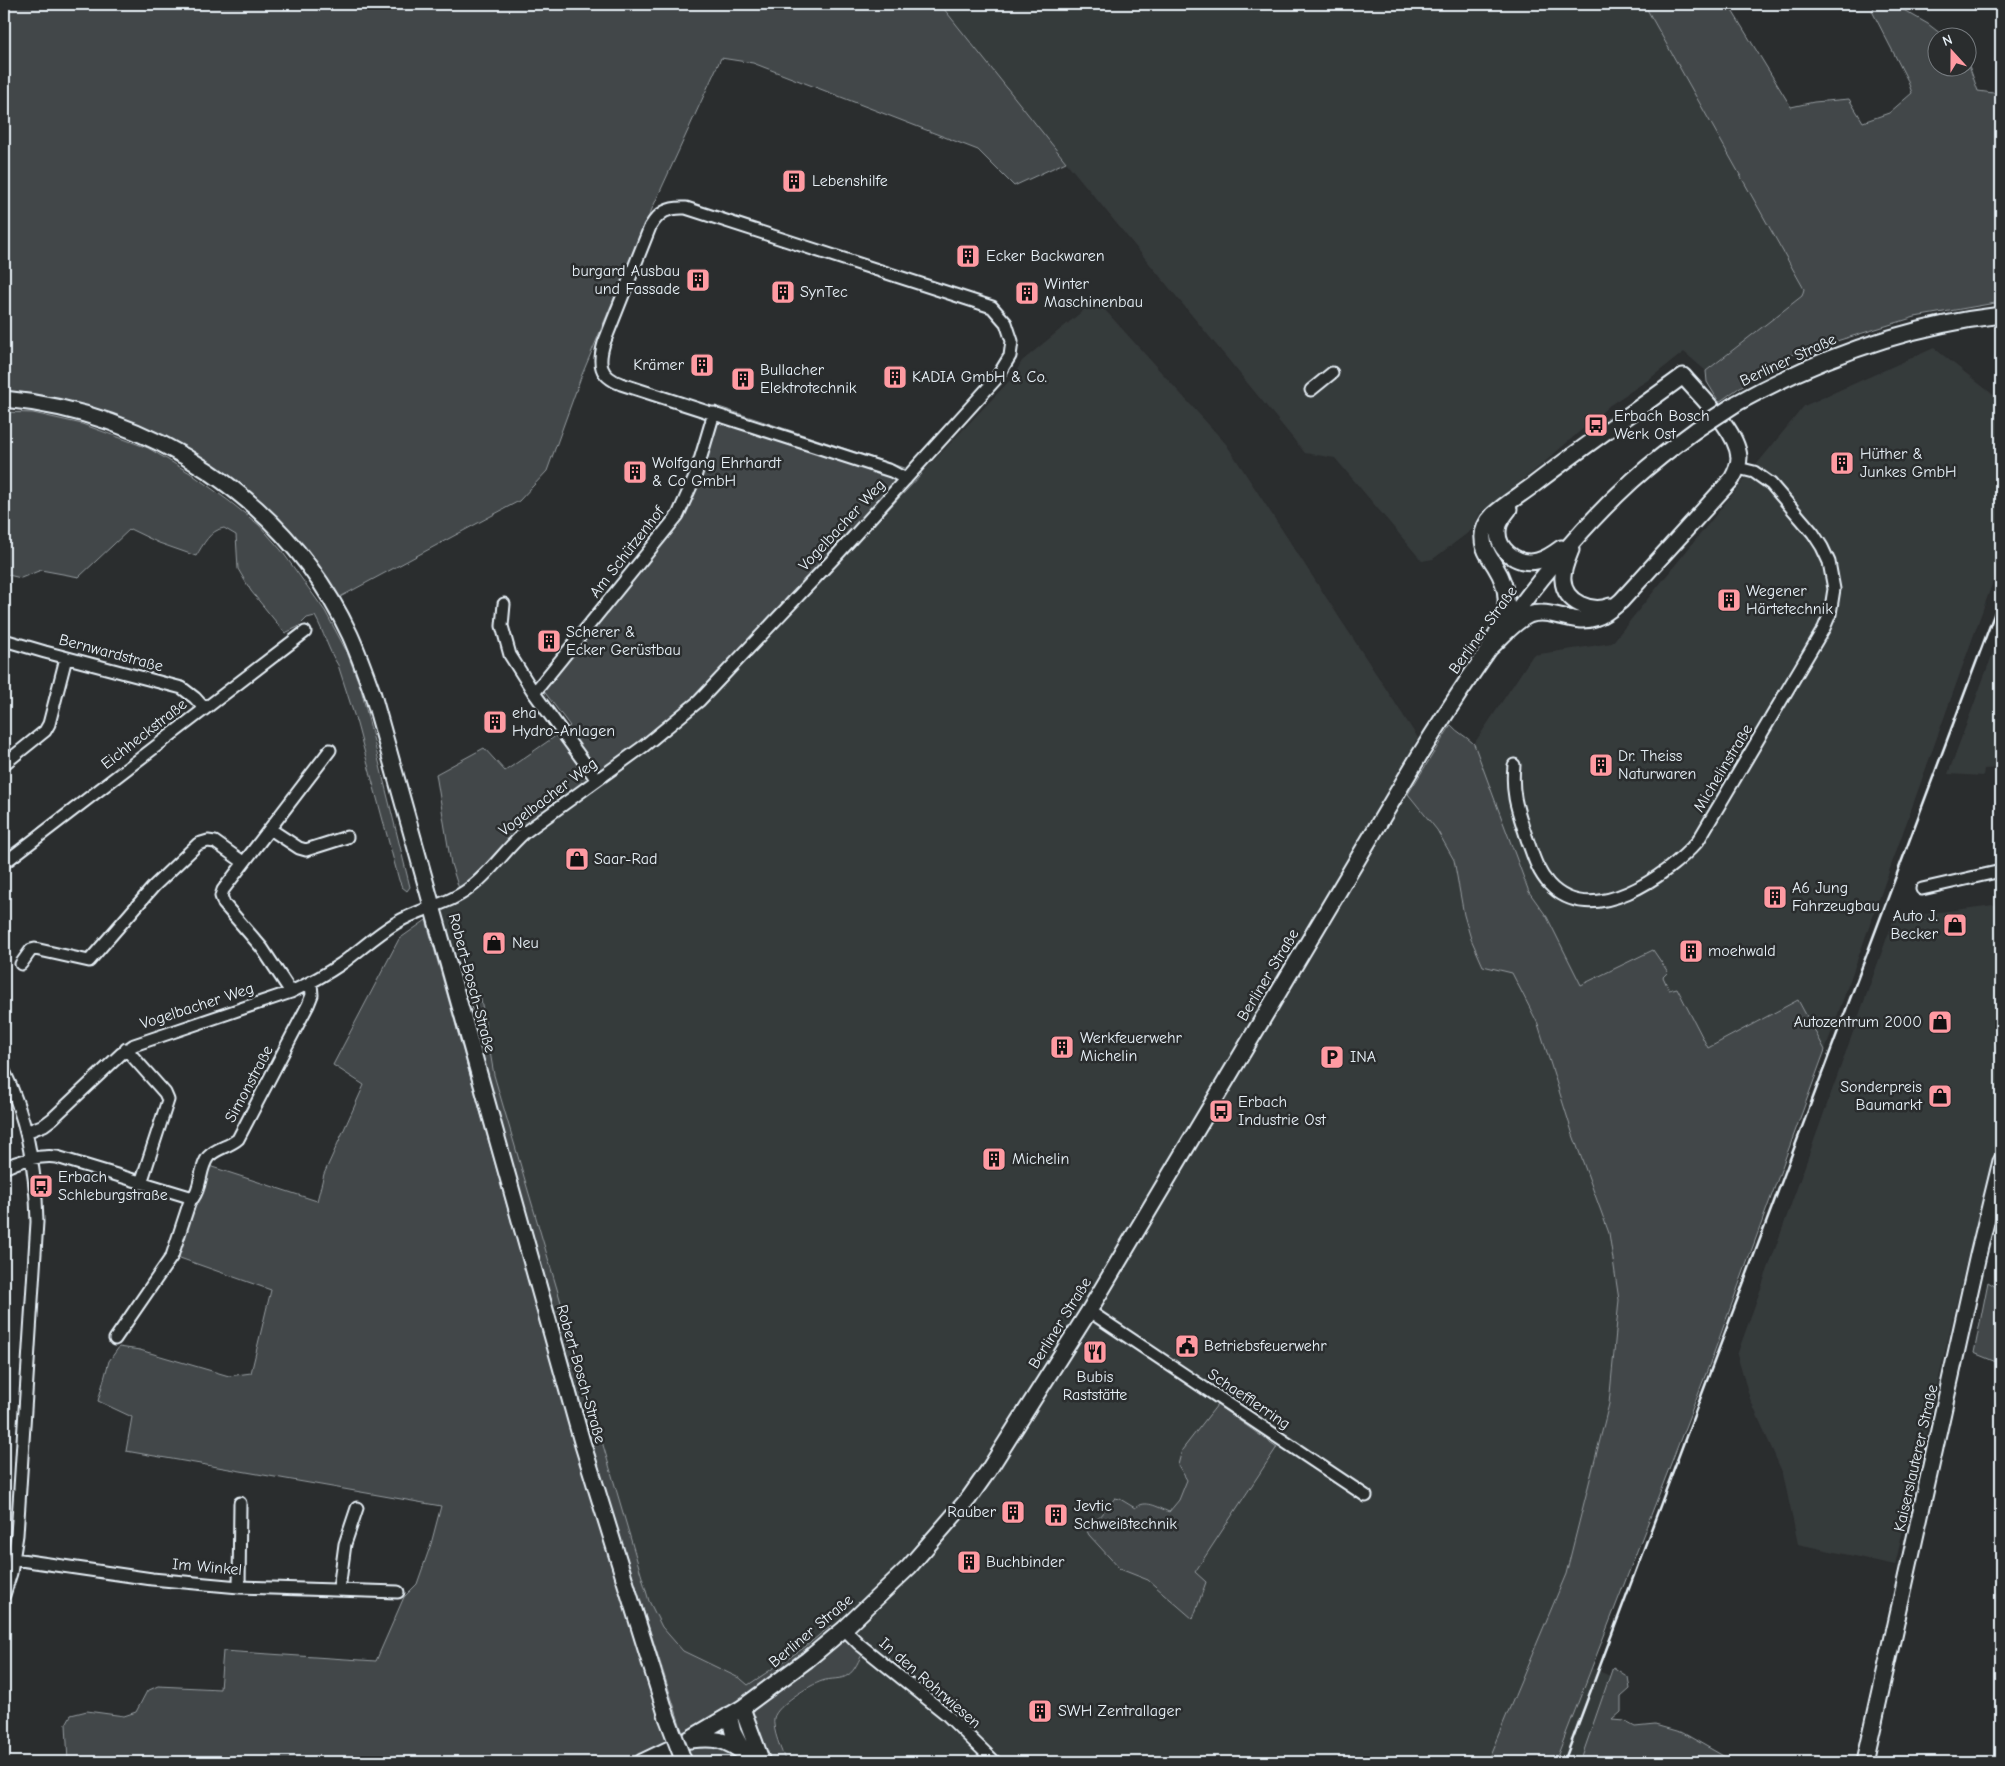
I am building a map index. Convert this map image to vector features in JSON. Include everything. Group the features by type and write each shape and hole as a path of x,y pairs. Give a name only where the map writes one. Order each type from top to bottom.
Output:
{"street":[{"name":"Vogelbacher Weg","path":"26,1132 44,1125 52,1119 126,1049 146,1040 291,992 311,983 394,924 472,887 509,846 524,833 644,746 712,688 906,479 996,379 1010,356 1012,341 1006,323 992,307 686,208 674,208 658,215 650,228 604,343 600,360 608,377 614,381 890,471 906,479"},
{"name":"Berliner Straße","path":"642,1762 686,1741 736,1712 807,1660 844,1629 909,1567 969,1498 1089,1312 1450,706 1523,603 1587,526 1632,480 1697,428 1737,403 1791,375 1864,345 1938,324 2001,315"},
{"path":"1311,390 1332,372"},
{"path":"1683,376 1731,435 1739,456 1738,468 1732,479 1621,601 1594,619 1578,620 1552,614 1530,615 1521,620 1490,648 1507,609 1507,600 1506,589 1501,576 1482,539 1484,527 1493,515 1683,376"},
{"name":"Robert-Bosch-Straße","path":"4,399 58,406 94,416 129,428 163,443 192,460 246,500 291,545 332,602 349,634 373,695 582,1442 668,1717 684,1762"},
{"name":"Am Schützenhof","path":"534,693 678,515 695,477 714,413"},
{"name":"Michelinstraße","path":"1514,765 1512,784 1514,798 1535,862 1549,884 1567,897 1595,902 1628,893 1658,877 1685,855 1698,841 1824,628 1834,589 1829,562 1813,533 1771,484 1754,472 1738,468"},
{"path":"1517,498 1504,515 1499,525 1498,535 1507,552 1514,559 1523,562 1536,562 1547,558 1587,526"},
{"path":"1587,526 1570,551 1564,570 1563,582 1567,594 1574,602 1596,609 1608,608 1621,601"},
{"path":"504,604 502,621 505,641 520,672 597,780"},
{"name":"Eichheckstraße","path":"4,862 305,632"},
{"name":"Bernwardstraße","path":"4,640 182,688 204,708"},
{"path":"4,764 45,731 49,724 66,658"},
{"path":"291,992 262,948 224,904 222,896 223,890 243,862 330,750"},
{"path":"270,829 299,848 306,850 347,837"},
{"path":"21,964 31,950 34,949 89,962 154,886 198,844 208,841 215,842 243,862"},
{"path":"1922,889 2001,871"},
{"name":"Simonstraße","path":"115,1339 172,1256 190,1198 195,1195 205,1161 210,1155 233,1144 238,1139 308,1005 312,995 311,983"},
{"path":"126,1049 168,1100 141,1183"},
{"path":"4,1071 26,1132 36,1188 36,1222 18,1536 4,1595"},
{"path":"4,1168 32,1158 57,1157 190,1198"},
{"name":"Kaiserslauterer Straße","path":"1865,1762 1978,1255 1999,1180 2001,1161"},
{"name":"Schaefflerring","path":"1089,1312 1366,1496"},
{"path":"238,1587 240,1503"},
{"path":"339,1589 345,1544 357,1508"},
{"name":"Im Winkel","path":"14,1559 152,1579 238,1587 398,1592"},
{"name":"In den Rohrwiesen","path":"844,1629 859,1644 946,1714 995,1762"},
{"path":"736,1712 733,1732 748,1758"},
{"path":"736,1712 762,1762"},
{"path":"686,1741 707,1738 719,1739 730,1743 748,1758"}],"shaded area":[{"path":"4,4 940,4 1066,162 1014,186 978,150 753,63 721,58 647,220 581,377 547,471 519,501 340,597 314,565 204,461 4,394"},
{"path":"940,4 1644,4 1804,289 1802,296 1706,371 1684,352 1648,380 1610,405 1539,467 1480,513 1473,529 1433,559 1422,561 1335,458 1305,453 1066,162"},
{"path":"1644,4 1728,4 1791,107 1814,102 1849,99 1863,122 1889,113 1912,93 1907,79 1872,11 1876,4 1893,4 1933,28 1928,28 1928,78 1973,78 1978,91 2001,94 2001,302 1915,317 1791,355 1777,361 1719,402 1707,382 1706,371 1802,296 1804,289"},
{"path":"1096,300 1226,444 1418,738 1414,744 1424,768 1408,794 1437,830 1454,860 1464,915 1471,939 1512,973 1538,1024 1573,1135 1609,1233 1619,1300 1609,1404 1566,1575 1487,1762 786,1762 774,1723 774,1716 782,1706 818,1682 829,1678 846,1677 831,1625 805,1647 748,1685 741,1679 683,1651 662,1627 649,1601 494,1075 480,994 470,995 442,913 462,898 512,848 659,743 702,704 1013,377 1022,361","holes":["1277,1447 1195,1572 1193,1618 1148,1580 1120,1569 1120,1499 1135,1508 1148,1503 1169,1512 1179,1500 1187,1480 1178,1465"]},
{"path":"1934,348 2001,401 2001,559 1825,1050 1798,1000 1708,1048 1677,988 1669,990 1662,977 1668,972 1653,950 1581,985 1547,917 1529,892 1474,744 1533,655 1612,643 1804,406"},
{"path":"719,407 922,474 702,704 659,743 512,848 462,898 451,864 436,774 484,748 505,771 570,726 543,690 684,514 700,475"},
{"path":"4,412 33,413 82,424 148,448 190,473 229,501 259,525 281,550 325,611 347,652 361,689 410,887 407,891 402,887 399,880 357,724 338,665 315,616 307,618 298,627 285,633 251,591 238,569 236,535 224,528 211,535 196,556 159,543 130,529 79,577 41,570 21,578 4,574"},
{"path":"2001,631 2001,768 1984,769 1983,776 1948,774"},
{"path":"1451,725 1474,744 1529,892 1547,917 1581,985 1653,950 1668,972 1663,977 1669,990 1677,988 1708,1048 1798,1000 1825,1050 1712,1358 1555,1762 1487,1762 1566,1574 1609,1404 1619,1300 1609,1233 1573,1135 1538,1024 1512,973 1483,966 1471,939 1464,915 1454,860 1437,830 1408,794"},
{"path":"2001,904 2001,1128 1965,1267 1895,1565 1798,1544 1783,1474 1750,1399 1737,1355 1894,918"},
{"path":"426,920 514,1231 621,1594 674,1762 68,1762 66,1724 71,1715 87,1711 124,1716 136,1712 147,1691 158,1686 220,1689 223,1651 376,1661 404,1597 417,1584 431,1544 441,1506 126,1451 132,1417 98,1401 109,1361 119,1347 140,1350 229,1376 251,1373 271,1290 177,1257 195,1203 201,1197 209,1166 317,1201 324,1174 364,1085 333,1065 399,939"},
{"path":"480,993 494,1075 649,1601 662,1627 683,1651 741,1679 748,1685 805,1647 831,1625 863,1653 855,1668 848,1675 843,1678 822,1681 810,1687 787,1702 776,1713 774,1728 786,1762 692,1762 606,1493 495,1101 478,1039 470,995"},
{"path":"1988,1282 2001,1290 2001,1364 1974,1353"},
{"path":"1217,1405 1277,1447 1195,1572 1206,1582 1193,1619 1148,1580 1120,1569 1087,1531 1115,1498 1135,1508 1139,1505 1147,1504 1169,1512 1179,1500 1187,1480 1178,1465 1182,1450"},
{"path":"1613,1667 1628,1677 1630,1689 1621,1697 1621,1712 1612,1720 1624,1721 1635,1727 1655,1725 1683,1733 1734,1762 1580,1762"},
{"path":"1592,1668 1610,1676 1580,1762 1555,1762"}],"railway":[{"path":"1564,1762 2001,596"}],"place":[{"name":"Lebenshilfe","path":"794,181"},
{"name":"Ecker Backwaren","path":"968,256"},
{"name":"burgard Ausbau und Fassade","path":"698,280"},
{"name":"SynTec","path":"783,292"},
{"name":"Winter Maschinenbau","path":"1027,293"},
{"name":"Krämer","path":"702,365"},
{"name":"KADIA GmbH & Co.","path":"895,377"},
{"name":"Bullacher Elektrotechnik","path":"743,379"},
{"name":"Erbach Bosch Werk Ost","path":"1596,425"},
{"name":"Hüther & Junkes GmbH","path":"1842,463"},
{"name":"Wolfgang Ehrhardt & Co GmbH","path":"635,472"},
{"name":"Wegener Härtetechnik","path":"1729,600"},
{"name":"Scherer & Ecker Gerüstbau","path":"549,641"},
{"name":"eha Hydro-Anlagen","path":"495,722"},
{"name":"Dr. Theiss Naturwaren","path":"1601,765"},
{"name":"Saar-Rad","path":"577,859"},
{"name":"A6 Jung Fahrzeugbau","path":"1775,897"},
{"name":"Auto J. Becker","path":"1955,925"},
{"name":"Neu","path":"494,943"},
{"name":"moehwald","path":"1691,951"},
{"name":"Autozentrum 2000","path":"1940,1022"},
{"name":"Werkfeuerwehr Michelin","path":"1062,1047"},
{"name":"INA","path":"1332,1057"},
{"name":"Sonderpreis Baumarkt","path":"1940,1096"},
{"name":"Erbach Industrie Ost","path":"1221,1111"},
{"name":"Michelin","path":"994,1159"},
{"name":"Erbach Schleburgstraße","path":"41,1186"},
{"name":"Betriebsfeuerwehr","path":"1187,1346"},
{"name":"Bubis Raststätte","path":"1095,1352"},
{"name":"Rauber","path":"1013,1512"},
{"name":"Jevtic Schweißtechnik","path":"1056,1515"},
{"name":"Buchbinder","path":"969,1562"},
{"name":"SWH Zentrallager","path":"1040,1711"}]}
